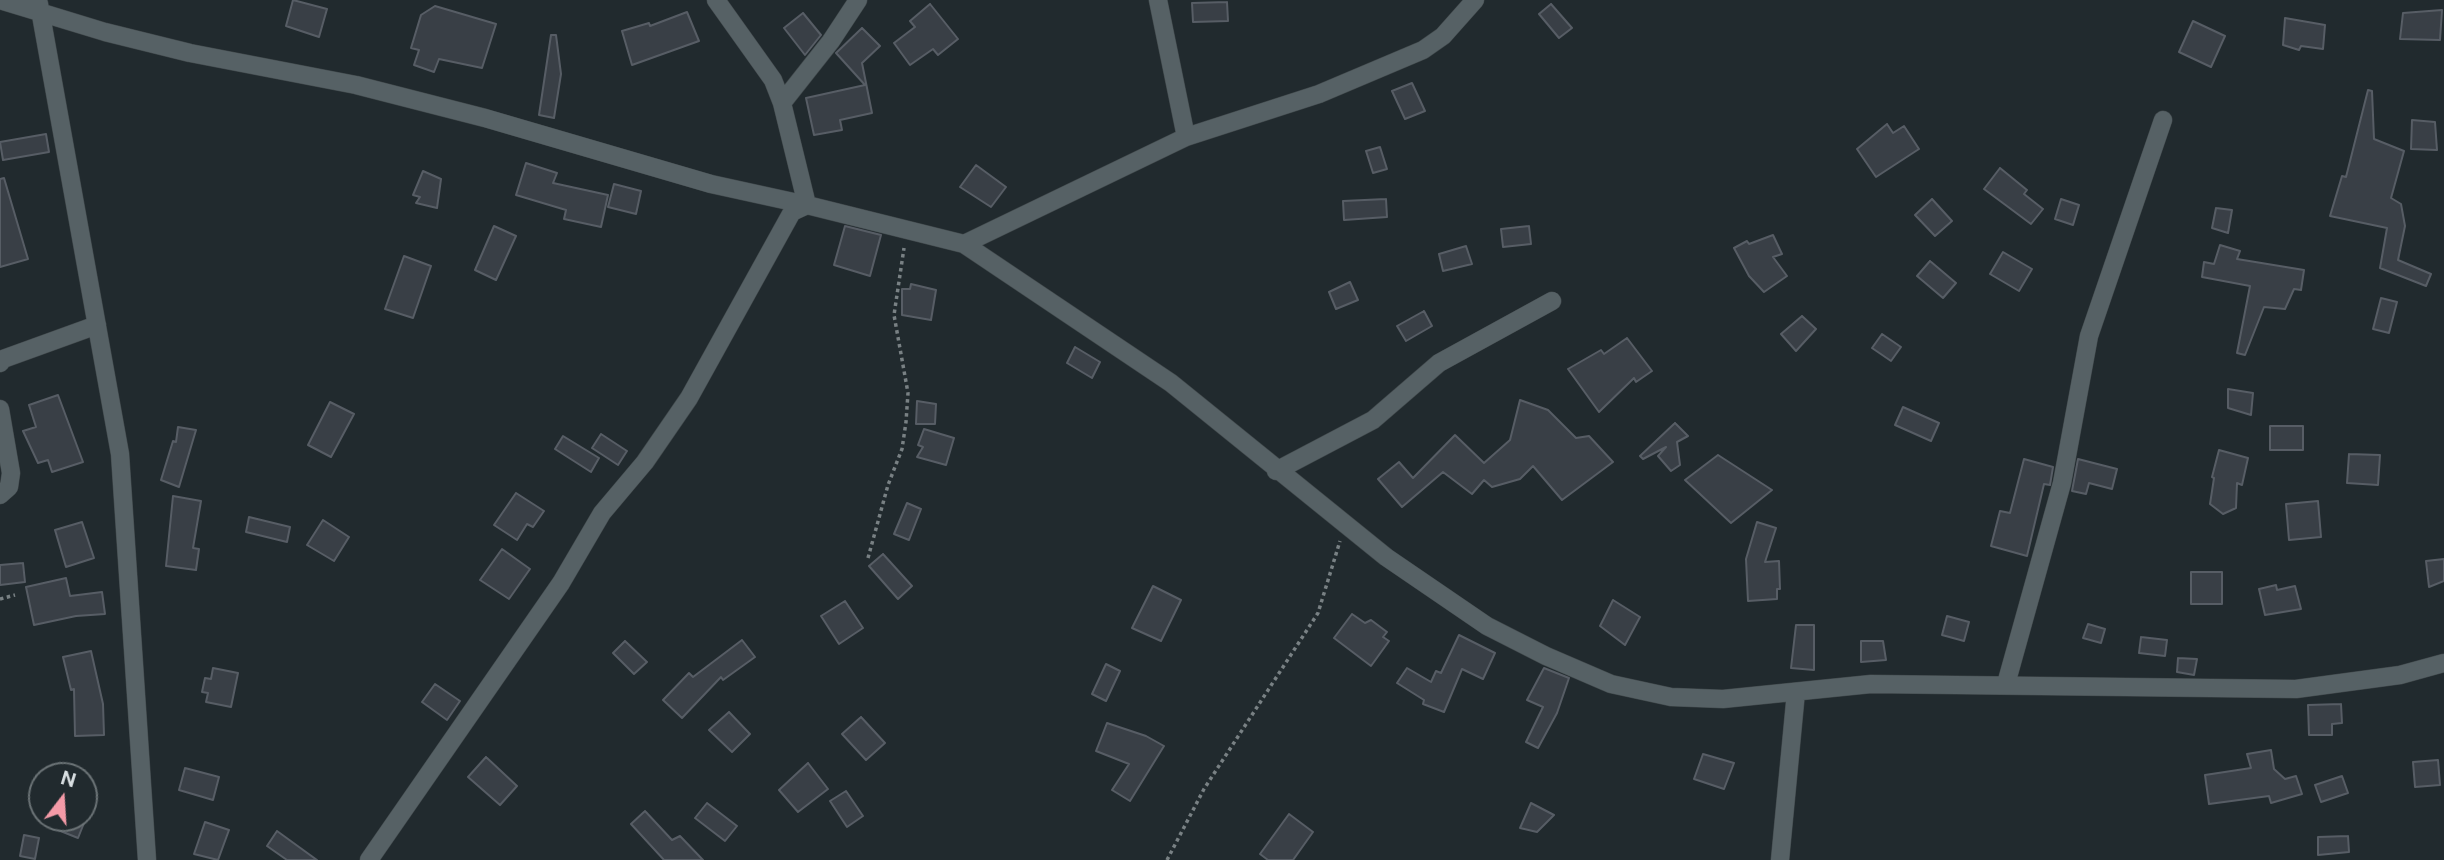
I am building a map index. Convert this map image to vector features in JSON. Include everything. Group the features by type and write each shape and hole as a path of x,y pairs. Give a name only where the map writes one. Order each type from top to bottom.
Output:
{"street":[{"path":"0,0 39,6 104,32 190,53 356,85 485,118 711,184 964,244 1171,383 1347,526 1487,626 1546,656 1611,684 1671,697 1710,699 1871,684 2296,689 2400,675 2444,663"},
{"path":"716,0 773,80 782,103 807,205"},
{"path":"782,103 831,41 858,0"},
{"path":"1158,0 1186,136"},
{"path":"964,244 1186,136 1319,94 1423,50 1443,36 1475,0"},
{"path":"39,6 120,454 147,860"},
{"path":"2006,684 2062,483 2090,336 2163,120"},
{"path":"369,860 561,583 602,513 645,462 689,398 792,212 807,205"},
{"path":"1276,471 1373,420 1440,363 1552,300"},
{"path":"0,363 3,359 97,325"},
{"path":"0,409 11,473 9,487 0,495"},
{"path":"1780,860 1796,692"}],"path":[{"path":"868,558 902,449 906,422 908,393 894,315 899,264 908,229"},
{"path":"1167,860 1204,789 1318,613 1335,553 1347,526"},
{"path":"0,599 15,595"}],"building":[{"path":"293,0 327,9 319,37 286,26"},
{"path":"1227,2 1228,21 1193,22 1192,3"},
{"path":"930,4 958,39 938,55 933,49 910,65 894,43 915,27 910,21"},
{"path":"1551,4 1572,28 1559,38 1539,14"},
{"path":"435,6 496,24 482,68 439,59 434,72 414,65 419,50 411,48 421,15"},
{"path":"2442,10 2440,40 2400,39 2403,13"},
{"path":"687,12 699,41 632,65 622,31 649,23 650,26"},
{"path":"803,13 821,35 805,55 784,28"},
{"path":"2285,18 2325,25 2323,49 2301,46 2299,50 2283,45"},
{"path":"2193,21 2225,36 2211,67 2179,52"},
{"path":"862,28 880,46 862,63 872,113 840,120 842,130 814,135 806,98 865,85 836,53"},
{"path":"551,35 556,35 561,74 554,118 539,115"},
{"path":"1412,83 1425,111 1405,119 1392,91"},
{"path":"2368,90 2372,91 2374,139 2404,151 2391,198 2401,204 2405,226 2398,260 2431,274 2426,286 2380,268 2387,228 2330,216 2342,176 2346,177"},
{"path":"2412,120 2435,122 2437,150 2411,149"},
{"path":"1887,124 1893,133 1904,126 1919,149 1876,177 1857,149"},
{"path":"46,134 49,152 3,160 0,142"},
{"path":"1380,147 1387,169 1373,173 1366,151"},
{"path":"526,163 557,173 553,183 608,195 601,227 564,219 566,210 516,195"},
{"path":"976,165 1006,187 991,207 960,187"},
{"path":"2000,168 2027,190 2024,194 2043,209 2031,224 1984,189"},
{"path":"423,171 441,179 437,208 416,203 420,197 413,195"},
{"path":"4,178 28,259 0,267 0,179"},
{"path":"614,184 641,191 636,214 608,207"},
{"path":"1386,199 1387,217 1344,220 1343,201"},
{"path":"1932,199 1952,221 1935,236 1915,215"},
{"path":"2061,199 2079,205 2073,225 2055,219"},
{"path":"2216,208 2232,210 2228,233 2212,228"},
{"path":"494,226 516,236 496,280 475,270"},
{"path":"845,226 881,235 870,276 834,265"},
{"path":"1529,226 1531,244 1503,247 1501,229"},
{"path":"1773,235 1782,254 1773,257 1787,276 1764,292 1749,276 1734,248 1747,241 1749,244"},
{"path":"2220,245 2240,251 2237,259 2304,270 2301,290 2294,289 2285,309 2264,307 2245,355 2237,353 2250,286 2202,277 2204,262 2214,264"},
{"path":"1466,246 1472,264 1443,271 1439,254"},
{"path":"2003,252 2032,269 2019,291 1990,274"},
{"path":"404,256 431,266 413,318 385,309"},
{"path":"1930,261 1956,283 1943,298 1917,276"},
{"path":"1350,282 1358,300 1336,309 1329,292"},
{"path":"911,284 936,290 931,320 902,315 902,289 910,289"},
{"path":"2381,298 2397,302 2389,333 2373,329"},
{"path":"1424,311 1432,326 1406,341 1397,326"},
{"path":"1802,316 1816,329 1796,351 1781,334"},
{"path":"1882,334 1901,347 1891,361 1872,348"},
{"path":"1627,338 1652,371 1636,382 1634,378 1599,412 1568,369 1601,350 1604,354"},
{"path":"1075,347 1100,362 1092,378 1067,363"},
{"path":"2228,389 2253,393 2251,415 2228,408"},
{"path":"58,395 83,462 52,472 48,460 38,463 23,431 36,427 29,405"},
{"path":"1520,400 1548,410 1576,438 1589,436 1613,462 1562,500 1533,466 1520,479 1492,487 1484,480 1472,494 1443,472 1402,507 1378,479 1399,462 1413,478 1455,435 1484,463 1510,440"},
{"path":"917,401 936,404 935,424 916,424"},
{"path":"330,402 354,414 331,457 308,445"},
{"path":"1903,407 1939,423 1931,441 1895,425"},
{"path":"1675,423 1688,436 1677,442 1680,465 1671,471 1658,456 1666,447 1643,459 1640,456"},
{"path":"2270,426 2303,426 2303,450 2270,450"},
{"path":"178,427 196,430 179,487 161,480 173,441 176,442"},
{"path":"924,429 954,438 946,465 917,457 923,447 918,445"},
{"path":"601,434 627,451 618,465 592,448"},
{"path":"563,436 599,458 591,472 555,449"},
{"path":"2219,450 2248,458 2242,485 2237,483 2236,508 2223,514 2210,504 2212,477"},
{"path":"2349,454 2380,455 2378,485 2347,483"},
{"path":"1718,455 1772,490 1731,523 1685,480"},
{"path":"2024,459 2053,467 2050,485 2044,484 2027,556 1991,546 2000,511 2010,513"},
{"path":"2078,459 2117,469 2112,489 2089,483 2086,494 2072,491"},
{"path":"516,493 544,511 533,527 527,524 517,540 494,525"},
{"path":"173,496 201,501 193,548 199,549 196,570 166,566"},
{"path":"2318,501 2321,537 2289,540 2286,504"},
{"path":"907,503 921,509 909,540 894,534"},
{"path":"249,517 290,527 287,542 246,532"},
{"path":"323,520 349,537 334,561 307,545"},
{"path":"82,522 94,558 66,567 55,530"},
{"path":"1757,522 1776,528 1765,562 1779,561 1780,589 1777,589 1777,599 1748,601 1746,559"},
{"path":"502,549 530,569 509,599 480,580"},
{"path":"883,554 912,586 898,599 869,566"},
{"path":"2444,559 2444,581 2429,587 2426,561"},
{"path":"23,563 25,582 0,585 0,565"},
{"path":"2191,572 2222,572 2222,604 2191,604"},
{"path":"66,578 70,596 102,592 105,614 76,616 34,625 26,587"},
{"path":"2276,585 2277,590 2295,586 2301,609 2265,615 2259,589"},
{"path":"1153,586 1181,600 1161,641 1132,628"},
{"path":"1613,600 1640,617 1625,645 1600,626"},
{"path":"845,601 863,628 839,644 821,616"},
{"path":"1352,614 1365,623 1371,620 1387,632 1383,637 1389,641 1371,666 1334,638"},
{"path":"1947,616 1969,622 1964,641 1942,635"},
{"path":"2088,624 2105,629 2101,643 2083,638"},
{"path":"1796,625 1814,625 1814,670 1791,668"},
{"path":"1459,635 1495,653 1483,679 1462,669 1444,712 1423,704 1424,700 1397,683 1407,668 1431,682 1436,671 1441,673"},
{"path":"2141,637 2167,640 2165,656 2139,653"},
{"path":"742,640 755,657 723,680 721,677 682,718 663,700 689,673 693,677"},
{"path":"625,641 647,662 634,674 613,653"},
{"path":"1861,641 1883,641 1886,660 1861,662"},
{"path":"91,651 103,704 104,735 75,736 74,689 71,690 63,657"},
{"path":"2178,658 2197,659 2194,675 2177,672"},
{"path":"1106,664 1120,671 1106,701 1092,694"},
{"path":"213,668 238,673 231,707 206,702 208,693 202,692 205,678 211,679"},
{"path":"1544,668 1569,678 1557,713 1538,748 1526,742 1543,707 1527,700"},
{"path":"435,684 460,701 447,720 422,702"},
{"path":"2341,704 2342,723 2332,724 2332,735 2309,735 2308,705"},
{"path":"729,712 750,734 732,752 709,730"},
{"path":"861,717 885,743 866,760 842,734"},
{"path":"1107,723 1146,736 1164,746 1130,801 1112,790 1129,764 1096,751"},
{"path":"2271,750 2274,769 2285,779 2296,776 2302,794 2271,803 2269,796 2209,804 2205,775 2251,768 2247,754"},
{"path":"1703,754 1734,763 1724,789 1694,779"},
{"path":"486,757 517,786 500,805 468,777"},
{"path":"2438,760 2440,785 2415,787 2413,762"},
{"path":"808,763 828,789 798,812 779,790"},
{"path":"185,768 219,777 213,800 179,790"},
{"path":"2342,776 2348,793 2321,802 2315,785"},
{"path":"846,791 863,816 847,827 830,801"},
{"path":"707,803 737,826 725,841 695,818"},
{"path":"1531,803 1554,815 1537,832 1520,828"},
{"path":"645,811 672,840 680,836 703,860 664,860 631,824"},
{"path":"1289,814 1313,832 1293,860 1268,860 1260,854"},
{"path":"205,822 229,830 218,860 194,854"},
{"path":"277,831 317,860 287,860 267,846"},
{"path":"63,832 80,832 78,838"},
{"path":"24,835 39,838 35,859 20,856"},
{"path":"2348,836 2349,852 2318,855 2318,837"}]}
